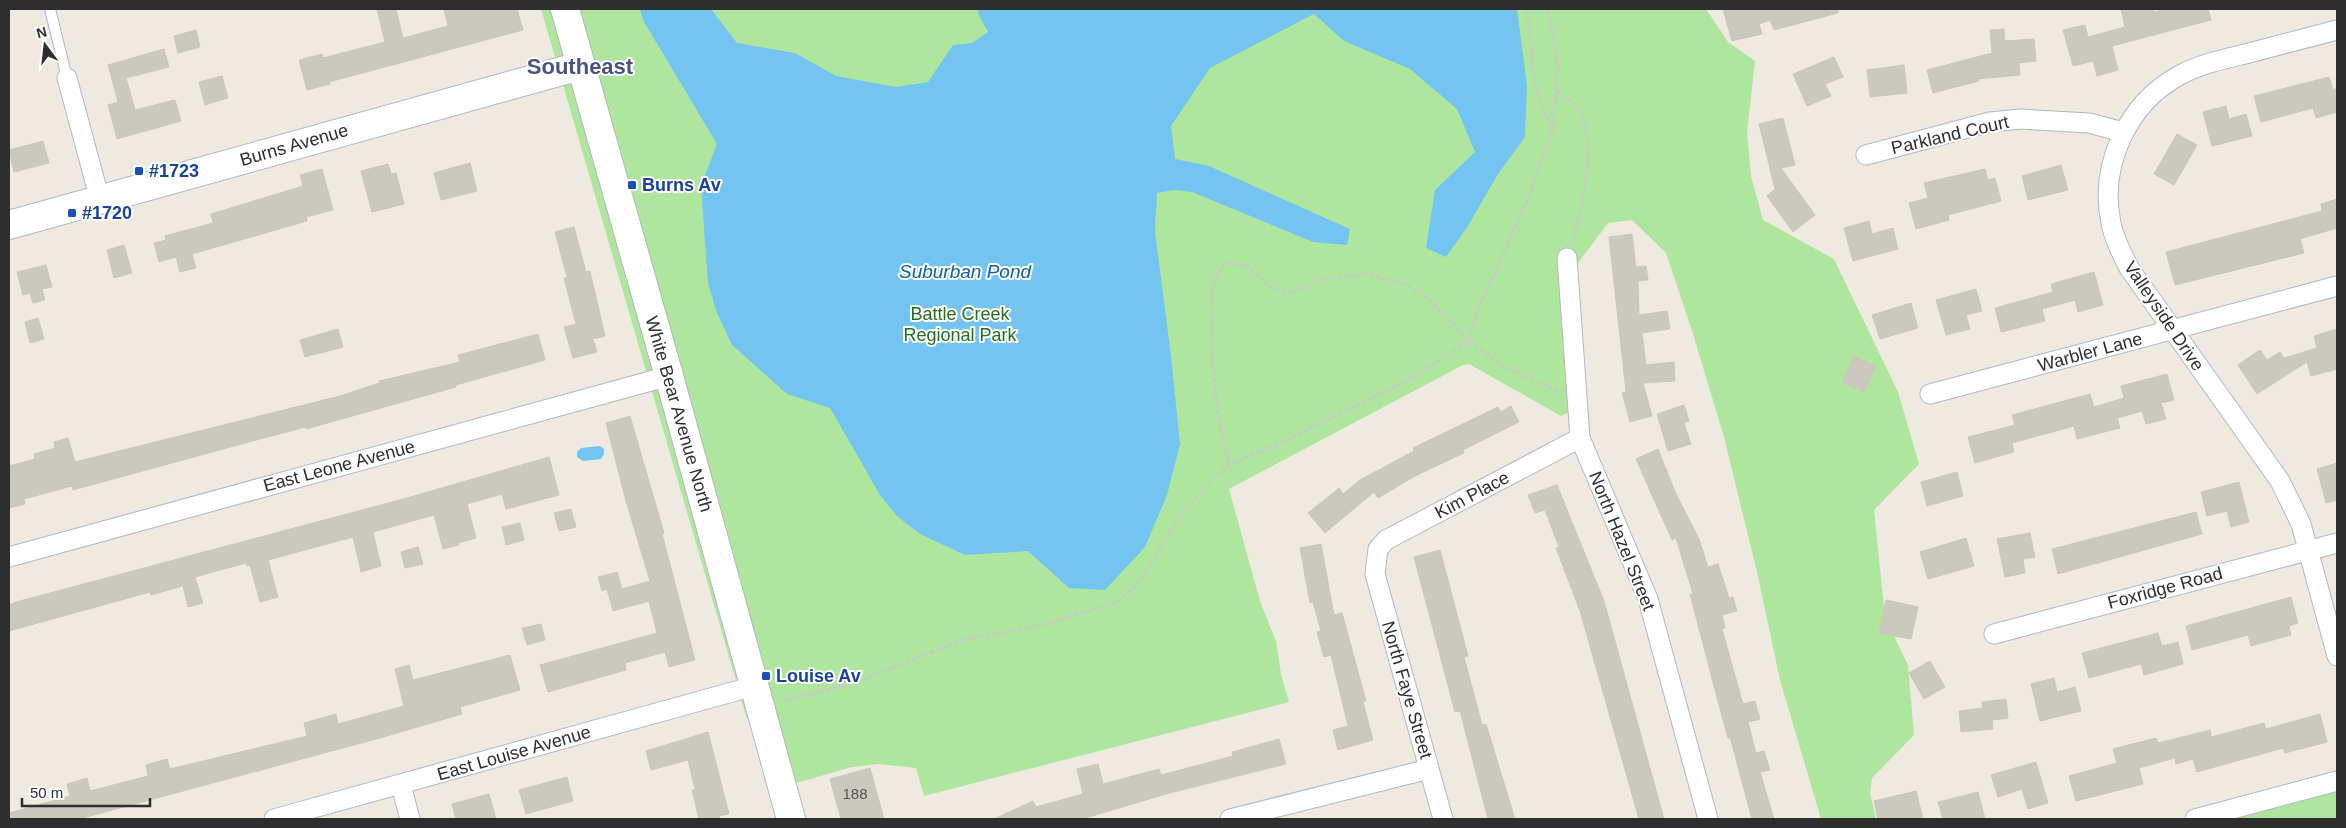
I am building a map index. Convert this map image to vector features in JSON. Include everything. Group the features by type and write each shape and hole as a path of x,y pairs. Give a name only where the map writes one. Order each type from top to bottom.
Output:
{"street":[{"name":"White Bear Avenue North","path":"565,9 669,376 791,819"},
{"name":"Valleyside Drive","path":"2337,30 2204,64 2181,74 2158,89 2140,108 2123,132 2115,152 2110,173 2108,198 2111,222 2118,246 2129,268 2280,481 2301,524 2337,656"},
{"name":"Burns Avenue","path":"9,225 580,66"},
{"path":"68,78 100,200"},
{"name":"Parkland Court","path":"1866,155 1990,122 2021,119 2089,123 2123,132"},
{"name":"North Hazel Street","path":"1567,258 1580,438 1648,599 1708,819"},
{"name":"Warbler Lane","path":"1930,394 2337,286"},
{"name":"East Leone Avenue","path":"9,557 669,376"},
{"name":"Kim Place","path":"1375,561 1378,549 1386,540 1580,438"},
{"name":"Foxridge Road","path":"1994,634 2337,543"},
{"name":"North Faye Street","path":"1375,561 1375,574 1443,819"},
{"name":"East Louise Avenue","path":"274,819 754,686"},
{"path":"1230,819 1429,769"},
{"path":"2195,819 2337,782"},
{"path":"401,784 410,819"}],"lane":[{"path":"50,9 68,78"}],"path":[{"path":"1527,9 1535,87 1553,130"},
{"path":"782,701 854,683 965,639 1035,627 1118,602 1142,579 1181,514 1213,478 1229,466 1405,382 1469,341 1475,317 1528,196 1553,130 1558,64 1548,9"},
{"path":"1557,90 1580,112 1589,148 1580,217 1567,258"},
{"path":"1229,466 1218,414 1212,355 1213,285 1224,263 1247,266 1270,287 1291,292 1327,278 1368,274 1406,285 1426,297 1469,341 1503,366 1577,401"}],"green space":[{"name":"Battle Creek Regional Park","path":"541,9 1706,9 1728,42 1755,61 1747,132 1751,176 1763,220 1834,259 1898,392 1919,464 1874,510 1885,617 1908,665 1914,735 1872,778 1870,793 1876,819 1821,819 1780,680 1757,572 1724,437 1693,334 1666,253 1632,220 1608,223 1569,275 1587,404 1561,416 1469,364 1463,365 1229,489 1260,601 1276,641 1281,674 1289,702 924,796 916,768 879,764 852,767 786,786 764,714 747,719"},
{"path":"2337,782 2337,819 2195,819"}],"water":[{"name":"Suburban Pond","path":"640,9 711,9 737,43 795,53 836,76 896,87 928,82 953,45 972,43 988,32 978,13 979,9 1517,9 1527,86 1525,137 1498,174 1468,226 1446,257 1426,248 1435,190 1475,152 1457,109 1410,69 1344,41 1314,14 1210,68 1171,126 1175,159 1209,166 1350,229 1347,245 1313,242 1192,192 1174,190 1157,193 1155,232 1180,444 1167,495 1145,547 1105,590 1069,588 1028,551 965,555 920,534 897,516 880,495 830,408 787,394 732,345 717,313 708,283 701,186 717,144 644,22"},
{"path":"600,446 604,449 601,459 583,461 577,457 577,452 581,448"}],"building":[{"path":"377,9 396,9 403,38 448,26 444,9 517,9 523,30 329,82 330,84 307,90 299,60 322,54 323,58 385,42"},
{"path":"1723,9 1838,9 1838,13 1774,30 1770,20 1759,24 1762,34 1732,41"},
{"path":"2121,9 2153,9 2154,12 2167,9 2208,9 2211,20 2112,46 2118,70 2097,76 2093,61 2073,66 2063,30 2085,25 2088,37 2125,27"},
{"path":"2004,29 2005,41 2034,39 2036,61 2019,63 2020,75 1978,79 1979,81 1933,93 1927,70 1992,53 1990,30"},
{"path":"196,30 200,47 178,53 174,36"},
{"path":"164,49 169,67 126,78 135,110 175,100 181,121 117,139 108,105 118,102 108,65"},
{"path":"1834,57 1843,77 1825,84 1831,96 1807,106 1793,74"},
{"path":"1904,65 1907,93 1870,97 1867,70"},
{"path":"222,76 228,98 205,105 199,82"},
{"path":"2329,77 2333,90 2337,88 2337,112 2316,118 2313,108 2261,122 2254,96"},
{"path":"2226,106 2229,119 2246,114 2252,136 2212,146 2203,112"},
{"path":"1783,118 1795,165 1781,168 1815,215 1793,232 1767,196 1775,189 1759,124"},
{"path":"2177,134 2197,145 2174,185 2154,174"},
{"path":"43,141 49,163 14,172 9,150"},
{"path":"470,163 477,191 441,200 434,173"},
{"path":"388,164 391,174 396,173 404,204 372,212 361,171"},
{"path":"2061,165 2068,190 2028,200 2022,176"},
{"path":"322,169 333,210 306,217 307,221 192,254 196,268 180,272 176,257 159,262 154,243 166,240 165,236 213,223 211,214 303,186 300,175"},
{"path":"1985,169 1988,180 1995,178 2001,201 1948,215 1949,220 1916,229 1909,203 1928,198 1924,183"},
{"path":"2337,199 2337,228 2300,239 2304,253 2175,285 2166,252 2322,211 2321,204"},
{"path":"1869,221 1872,234 1893,228 1898,249 1853,261 1844,228"},
{"path":"574,227 586,272 590,271 605,336 593,339 597,352 573,358 564,327 576,324 564,278 567,277 555,232"},
{"path":"1632,234 1636,267 1646,266 1648,280 1638,281 1639,315 1667,311 1670,329 1642,333 1646,365 1674,362 1675,381 1643,383 1652,416 1630,422 1622,393 1626,392 1609,237"},
{"path":"124,245 132,273 114,278 107,250"},
{"path":"46,265 52,287 42,289 45,300 33,303 30,293 23,295 17,272"},
{"path":"2094,272 2103,305 2078,312 2075,300 2042,309 2045,321 2001,332 1995,308 2053,292 2051,284"},
{"path":"1976,289 1982,311 1966,315 1970,329 1946,335 1936,300"},
{"path":"1911,303 1918,328 1880,339 1872,315"},
{"path":"38,318 44,339 30,343 25,322"},
{"path":"338,329 343,347 305,357 300,340"},
{"path":"2337,329 2337,369 2311,376 2307,362 2257,394 2238,365 2260,350 2267,360 2280,352 2284,358 2317,348 2314,336"},
{"path":"538,334 545,360 306,429 306,427 73,490 72,486 24,499 25,504 9,508 9,466 35,459 34,454 55,448 54,442 68,438 75,462 340,396 379,383 379,381 460,362 458,355"},
{"path":"1854,356 1876,366 1864,392 1842,382"},
{"path":"2167,374 2174,400 2161,403 2166,419 2146,424 2142,411 2117,418 2120,428 2077,439 2074,426 2012,443 2014,452 1975,463 1968,437 2015,425 2012,415 2090,394 2094,407 2124,398 2121,386"},
{"path":"1684,405 1689,421 1684,423 1691,444 1668,451 1657,414"},
{"path":"1511,406 1519,422 1463,450 1464,453 1415,476 1378,498 1374,492 1325,533 1308,513 1339,488 1343,494 1360,480 1414,451 1413,448 1498,407 1501,412"},
{"path":"630,416 664,533 662,534 695,660 669,667 665,652 625,663 626,670 548,692 540,665 657,633 649,601 613,611 607,589 602,591 598,577 617,572 622,589 650,581 626,501 606,423"},
{"path":"1658,449 1676,494 1699,539 1708,567 1718,564 1729,598 1733,597 1737,611 1722,615 1725,628 1722,629 1743,704 1755,701 1760,719 1748,722 1756,753 1764,751 1770,770 1760,772 1774,819 1752,819 1730,737 1728,738 1716,694 1690,594 1693,594 1676,538 1672,540 1636,459"},
{"path":"549,457 559,495 506,509 502,494 467,504 476,538 458,543 459,545 443,549 434,515 373,532 381,566 361,572 353,537 268,560 278,597 260,602 250,565 247,566 246,563 195,577 203,603 188,607 183,586 151,595 150,592 9,631 9,605 16,602 407,498"},
{"path":"2337,463 2337,500 2326,503 2317,469"},
{"path":"1957,472 1963,496 1927,506 1921,482"},
{"path":"2239,482 2249,522 2231,527 2227,511 2207,516 2201,492"},
{"path":"1557,485 1604,601 1664,819 1639,819 1580,611 1556,548 1559,547 1545,510 1535,513 1528,495"},
{"path":"571,509 576,527 559,531 554,513"},
{"path":"2196,512 2202,534 2058,574 2052,549"},
{"path":"520,523 524,540 506,545 502,527"},
{"path":"2030,533 2035,557 2023,559 2025,573 2005,577 1997,539"},
{"path":"1966,538 1974,566 1928,579 1920,552"},
{"path":"1321,544 1334,615 1342,613 1366,701 1363,702 1373,740 1338,750 1333,730 1348,726 1331,655 1324,657 1317,632 1321,631 1313,602 1310,603 1300,548"},
{"path":"418,547 423,564 405,568 401,552"},
{"path":"1440,550 1468,656 1464,657 1482,725 1486,724 1515,819 1488,819 1460,711 1455,712 1414,557"},
{"path":"2291,597 2298,623 2289,626 2291,635 2251,646 2248,635 2192,650 2186,626"},
{"path":"1886,600 1918,607 1911,639 1879,633"},
{"path":"541,624 545,640 527,645 522,628"},
{"path":"2158,633 2162,646 2178,642 2183,664 2144,675 2141,664 2089,678 2082,653"},
{"path":"510,655 520,690 460,707 462,714 79,819 9,819 9,813 70,796 67,784 87,778 90,791 148,776 146,765 167,759 170,769 307,736 304,723 336,714 338,724 404,706 395,669 409,665 413,680"},
{"path":"1930,661 1945,687 1924,699 1909,673"},
{"path":"2054,678 2057,692 2075,687 2081,711 2040,721 2031,684"},
{"path":"2006,699 2008,718 1992,720 1993,729 1961,732 1959,711 1983,708 1982,702"},
{"path":"2320,714 2327,742 2285,753 2283,748 2197,772 2193,759 2176,764 2175,758 2139,768 2143,784 2076,801 2069,776 2117,763 2113,749 2156,738 2158,743 2210,730 2211,737 2264,723 2266,729"},
{"path":"708,732 729,814 719,816 720,819 699,819 692,790 695,789 688,760 651,770 646,751"},
{"path":"1279,739 1286,764 1166,794 1082,819 994,819 1033,801 1036,807 1083,794 1077,769 1098,764 1103,784 1159,769 1161,775 1233,756 1232,752"},
{"path":"2036,762 2048,803 2028,809 2022,789 1998,797 1991,775"},
{"path":"870,768 884,819 841,819 830,779"},
{"path":"567,777 573,801 526,814 519,790"},
{"path":"1916,791 1923,819 1878,819 1874,801"},
{"path":"1978,792 1985,819 1943,819 1938,802"},
{"path":"489,794 496,819 456,819 452,804"}],"place":[{"name":"#1723","path":"139,171"},
{"name":"Burns Av","path":"632,185"},
{"name":"#1720","path":"72,213"},
{"name":"Louise Av","path":"766,676"}],"district":[{"name":"Southeast","path":"580,66"}]}
